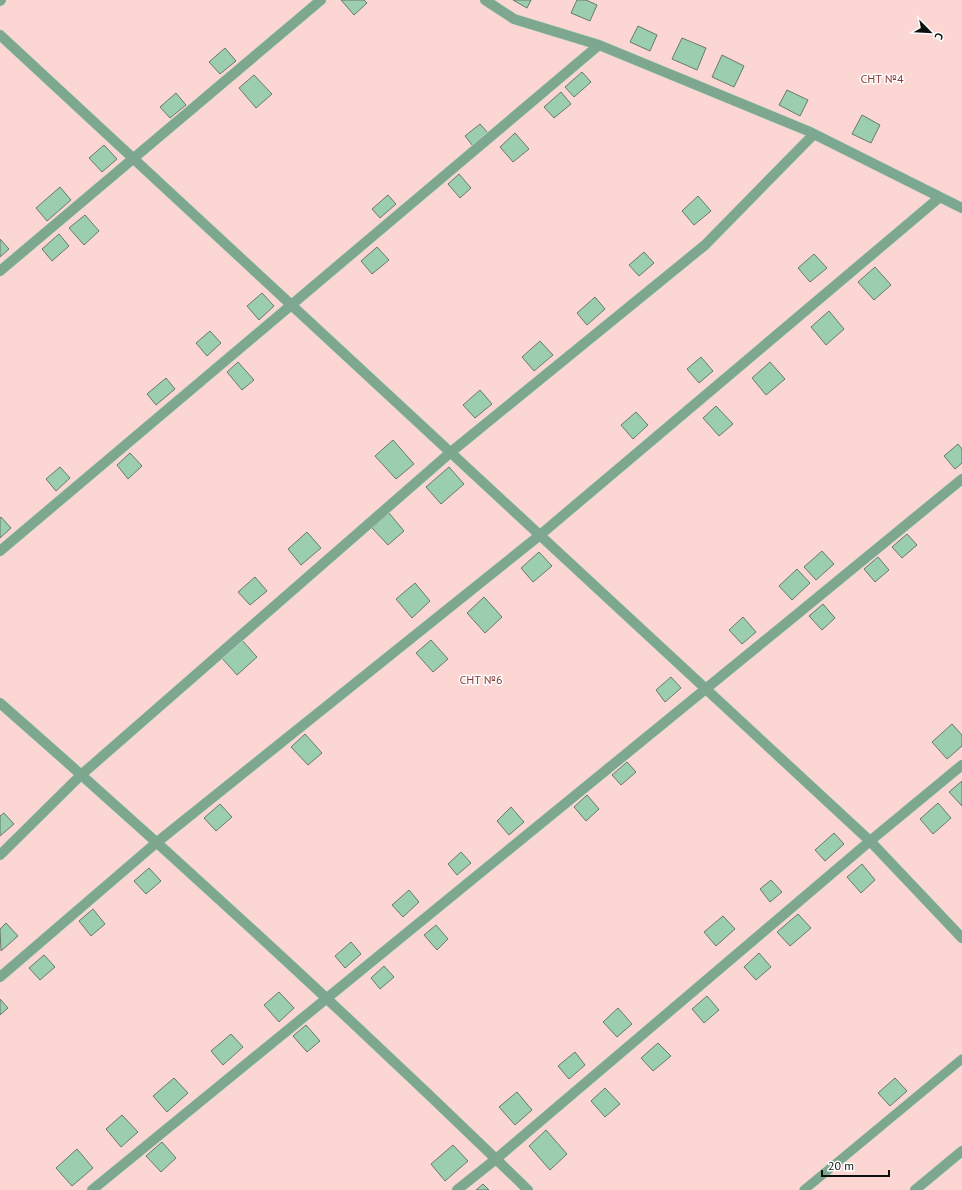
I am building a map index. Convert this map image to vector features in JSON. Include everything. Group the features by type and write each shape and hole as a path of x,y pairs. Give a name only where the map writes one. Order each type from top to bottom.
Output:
{"street":[{"path":"0,271 321,0"},
{"path":"485,0 514,18 599,44 814,134 962,208"},
{"path":"0,35 870,841 962,938"},
{"path":"0,551 599,44"},
{"path":"0,855 81,774 451,452 705,246 814,134"},
{"path":"0,977 156,843 540,535 940,197"},
{"path":"92,1190 326,997 706,690 962,479"},
{"path":"0,703 81,774 326,997 528,1190"},
{"path":"456,1190 496,1159 870,841 962,765"},
{"path":"915,1190 962,1151"}],"lane":[{"path":"804,1190 962,1059"}],"green space":[{"name":"СНТ №6","path":"0,0 962,0 962,1190 0,1190"}],"building":[{"path":"341,0 364,0 367,3 354,15"},
{"path":"513,0 531,0 527,8"},
{"path":"577,0 586,0 597,5 590,21 571,13"},
{"path":"638,26 657,35 650,51 630,42"},
{"path":"682,38 706,48 697,70 672,59"},
{"path":"225,48 236,61 220,74 209,62"},
{"path":"722,55 744,66 734,87 712,77"},
{"path":"582,72 591,82 574,97 565,87"},
{"path":"254,75 272,94 256,108 239,88"},
{"path":"787,90 808,100 800,116 779,105"},
{"path":"561,92 571,104 554,118 544,107"},
{"path":"176,93 186,105 170,118 160,107"},
{"path":"862,115 880,125 871,143 852,134"},
{"path":"480,124 488,133 473,146 465,136"},
{"path":"515,133 529,149 513,162 500,147"},
{"path":"104,145 117,159 102,172 89,158"},
{"path":"459,174 471,188 460,198 448,184"},
{"path":"60,187 71,200 47,221 36,208"},
{"path":"388,195 396,204 380,218 372,209"},
{"path":"698,196 711,211 694,225 682,211"},
{"path":"85,215 99,231 84,245 69,228"},
{"path":"59,234 69,246 52,261 42,249"},
{"path":"0,239 9,249 0,257"},
{"path":"377,247 389,260 372,274 361,261"},
{"path":"644,252 654,263 639,276 629,265"},
{"path":"814,254 827,268 810,282 798,268"},
{"path":"875,267 891,285 874,300 858,282"},
{"path":"262,293 274,306 259,320 247,306"},
{"path":"595,297 605,309 587,325 577,313"},
{"path":"829,311 844,329 826,345 811,327"},
{"path":"210,331 221,343 207,356 196,343"},
{"path":"540,341 553,355 534,371 522,357"},
{"path":"701,357 713,371 699,383 687,369"},
{"path":"238,362 254,380 242,390 227,372"},
{"path":"770,362 785,379 766,395 752,378"},
{"path":"166,378 175,389 156,405 147,394"},
{"path":"480,390 492,404 475,418 463,405"},
{"path":"716,406 733,424 719,436 703,418"},
{"path":"636,412 648,425 633,439 621,425"},
{"path":"393,440 414,464 396,479 375,456"},
{"path":"958,444 962,449 962,463 955,469 944,456"},
{"path":"130,453 142,466 128,479 117,465"},
{"path":"60,467 70,478 56,491 46,479"},
{"path":"449,467 464,484 441,504 426,487"},
{"path":"389,513 404,531 388,545 372,528"},
{"path":"1,517 11,528 0,538 0,518"},
{"path":"307,532 321,548 301,565 288,549"},
{"path":"907,534 917,545 902,558 892,547"},
{"path":"822,551 834,564 816,580 804,567"},
{"path":"539,552 552,566 533,582 521,568"},
{"path":"878,557 889,570 875,582 864,569"},
{"path":"797,569 810,583 792,600 779,586"},
{"path":"255,577 267,591 250,605 238,592"},
{"path":"415,583 430,601 412,618 396,599"},
{"path":"484,597 502,617 485,633 467,613"},
{"path":"823,604 835,618 822,630 809,616"},
{"path":"743,617 756,632 742,644 729,630"},
{"path":"241,639 257,657 237,675 221,657"},
{"path":"431,640 448,659 433,672 416,653"},
{"path":"671,677 681,688 665,702 656,690"},
{"path":"952,724 962,735 962,746 947,759 932,742"},
{"path":"305,734 322,753 308,765 291,747"},
{"path":"627,762 636,772 621,785 612,775"},
{"path":"962,781 962,806 949,792"},
{"path":"587,795 599,809 586,821 574,807"},
{"path":"938,803 951,818 933,834 920,819"},
{"path":"220,804 232,817 216,831 204,818"},
{"path":"511,807 524,822 509,835 497,821"},
{"path":"4,813 14,824 0,836 0,816"},
{"path":"834,833 844,844 825,861 815,850"},
{"path":"461,852 471,863 457,875 448,864"},
{"path":"862,864 875,880 861,893 847,877"},
{"path":"149,868 161,881 146,894 134,881"},
{"path":"771,880 782,892 770,902 760,889"},
{"path":"409,890 419,902 403,917 392,905"},
{"path":"93,909 105,924 91,936 79,921"},
{"path":"798,914 811,928 790,946 777,932"},
{"path":"723,916 735,929 716,946 704,932"},
{"path":"6,923 18,936 1,951 0,929"},
{"path":"436,925 448,939 437,950 424,935"},
{"path":"351,942 361,954 345,968 335,956"},
{"path":"759,953 771,967 756,980 744,967"},
{"path":"44,955 55,967 40,980 29,968"},
{"path":"384,966 394,977 380,989 371,978"},
{"path":"279,992 294,1008 279,1022 264,1005"},
{"path":"707,996 719,1010 704,1023 692,1009"},
{"path":"0,999 8,1008 0,1015"},
{"path":"618,1008 632,1024 617,1037 603,1022"},
{"path":"306,1025 320,1041 307,1052 293,1036"},
{"path":"231,1034 243,1047 223,1065 211,1051"},
{"path":"658,1043 671,1056 653,1071 641,1058"},
{"path":"575,1052 585,1065 569,1079 558,1066"},
{"path":"174,1078 188,1093 167,1112 153,1096"},
{"path":"895,1078 907,1091 890,1106 878,1093"},
{"path":"605,1088 620,1104 605,1117 591,1101"},
{"path":"517,1092 532,1110 515,1125 499,1107"},
{"path":"122,1115 138,1132 121,1147 106,1129"},
{"path":"546,1130 567,1154 550,1170 529,1146"},
{"path":"162,1142 176,1158 161,1172 146,1156"},
{"path":"453,1145 468,1161 445,1181 431,1164"},
{"path":"77,1149 93,1168 72,1186 56,1168"},
{"path":"483,1184 489,1190 476,1190"}],"park label":[{"name":"СНТ №4","path":"882,79"}]}
